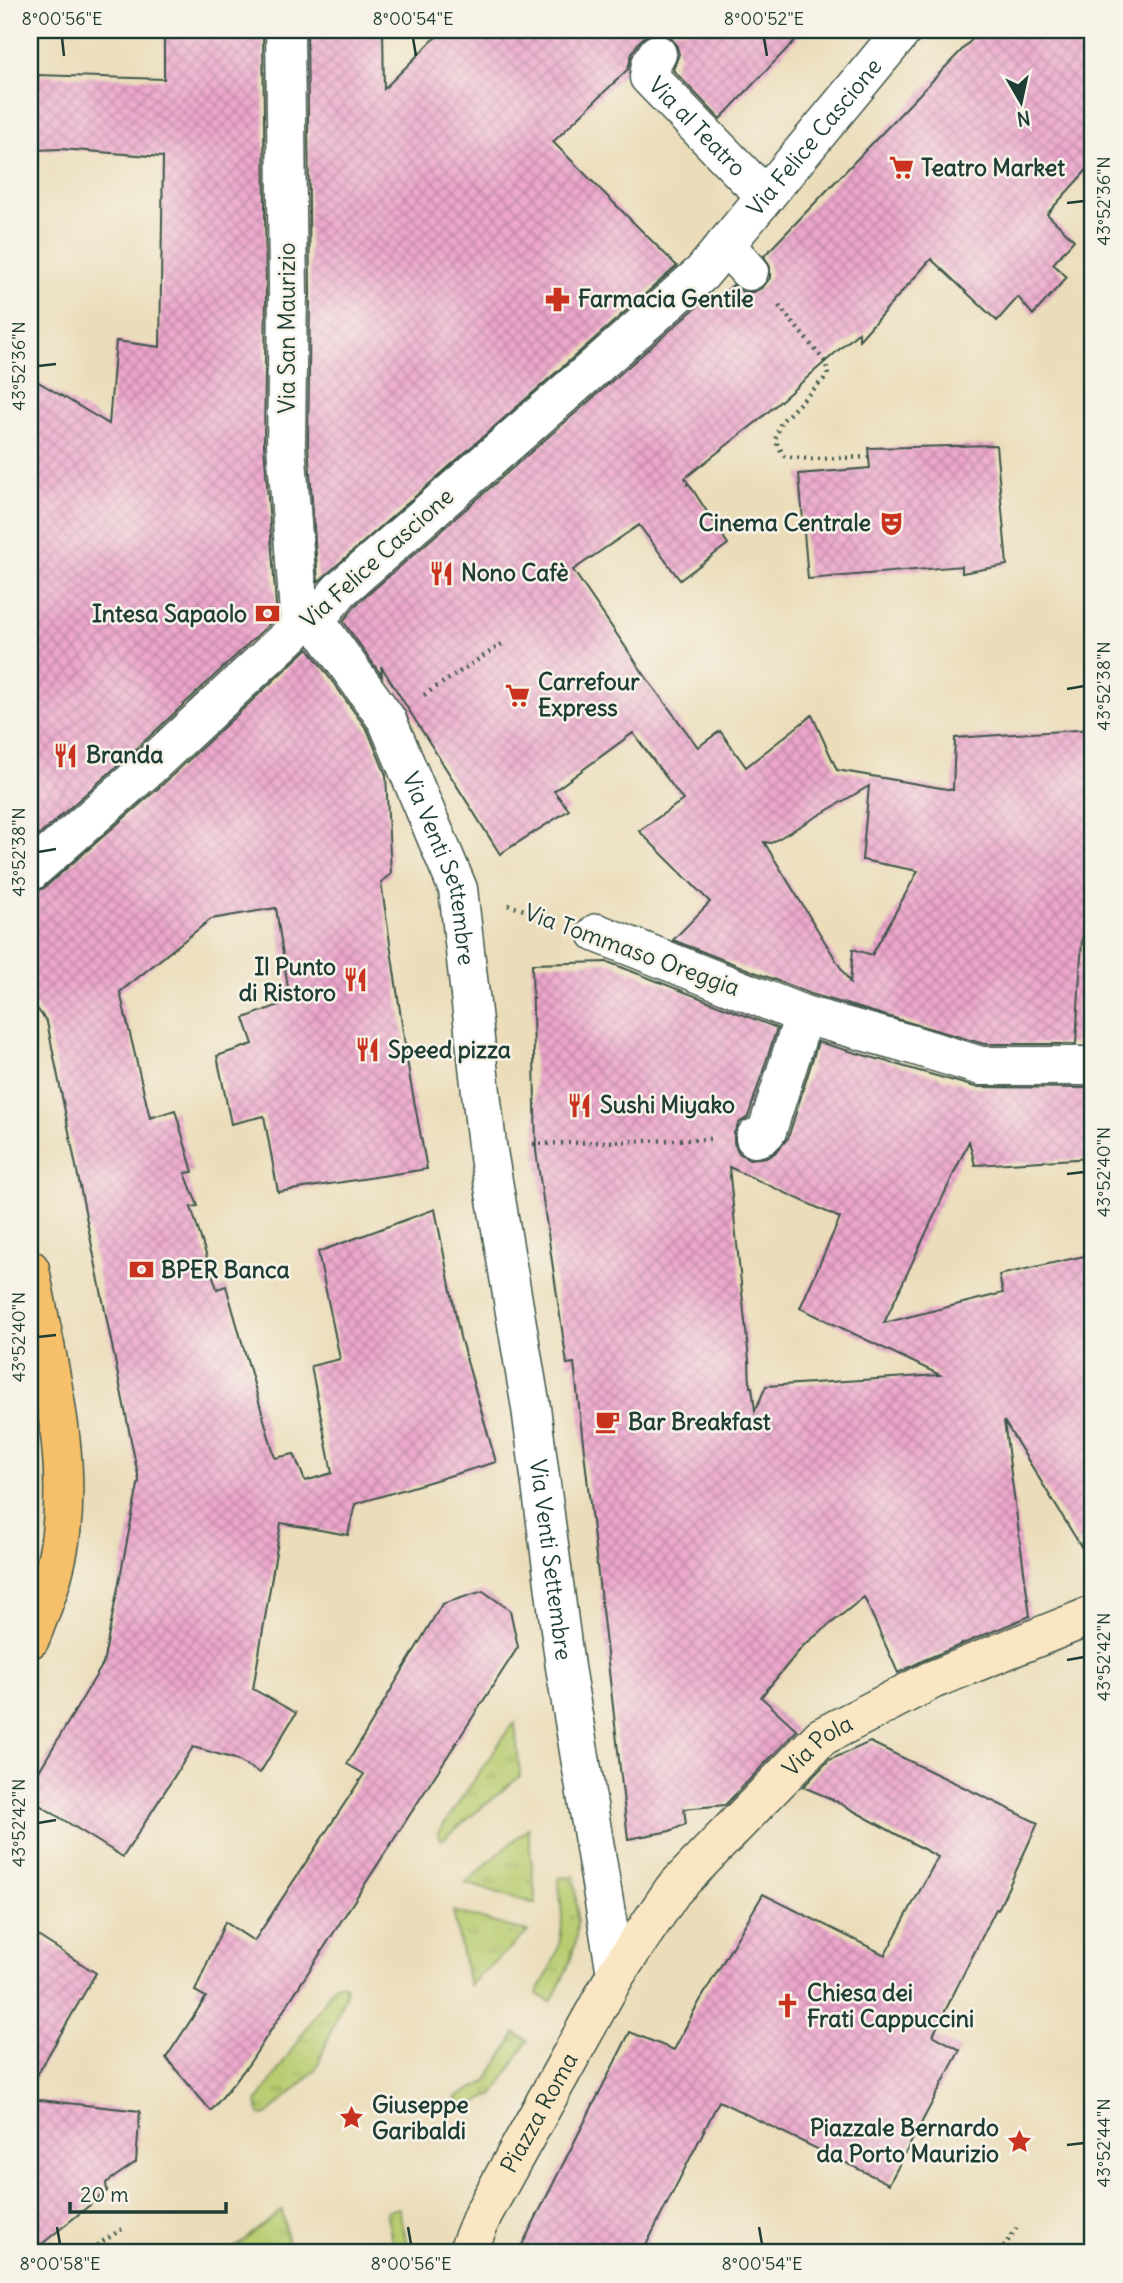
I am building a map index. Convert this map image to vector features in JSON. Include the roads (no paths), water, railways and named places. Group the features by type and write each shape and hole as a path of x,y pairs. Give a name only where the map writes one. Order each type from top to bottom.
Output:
{"main road":[{"path":"30,1269 60,1431 62,1494 60,1539 55,1567 30,1639"}],"street":[{"name":"Via San Maurizio","path":"285,30 288,294 286,445 308,623"},
{"name":"Via Felice Cascione","path":"30,872 308,623 340,590 702,273 737,258 766,195 903,30"},
{"name":"Via al Teatro","path":"657,54 651,64 649,77 766,195"},
{"name":"Via Venti Settembre","path":"308,623 387,719 458,889 487,1145 531,1408 565,1667 616,1974"},
{"name":"Via Tommaso Oreggia","path":"597,933 804,1015 981,1066 1093,1066"},
{"path":"755,1138 767,1131 804,1015"},
{"name":"Via Pola","path":"616,1974 673,1890 821,1737 932,1680 1093,1615"},
{"name":"Piazza Roma","path":"467,2253 483,2214 616,1974"}],"place":[{"name":"Teatro Market","path":"901,168"},
{"name":"Farmacia Gentile","path":"558,299"},
{"name":"Cinema Centrale","path":"891,523"},
{"name":"Nono Cafè","path":"441,573"},
{"name":"Intesa Sapaolo","path":"267,614"},
{"name":"Carrefour Express","path":"518,695"},
{"name":"Branda","path":"66,755"},
{"name":"Il Punto di Ristoro","path":"356,980"},
{"name":"Speed pizza","path":"368,1050"},
{"name":"Sushi Miyako","path":"580,1105"},
{"name":"BPER Banca","path":"141,1270"},
{"name":"Bar Breakfast","path":"608,1422"},
{"name":"Chiesa dei Frati Cappuccini","path":"787,2006"},
{"name":"Giuseppe Garibaldi","path":"352,2118"},
{"name":"Piazzale Bernardo da Porto Maurizio","path":"1019,2141"}]}
